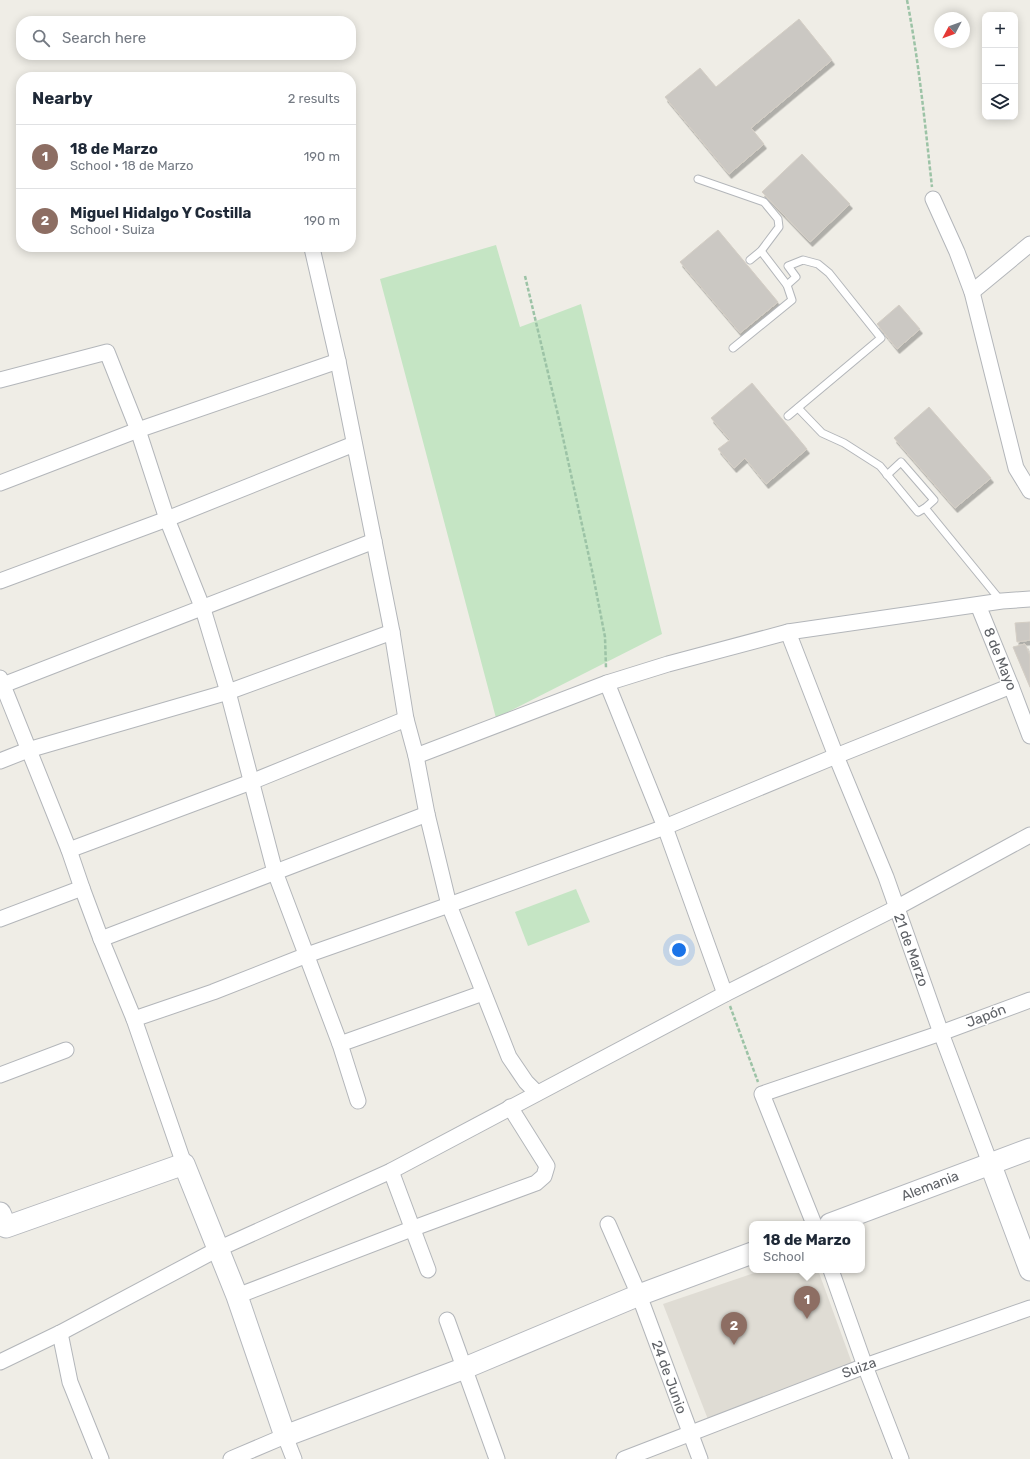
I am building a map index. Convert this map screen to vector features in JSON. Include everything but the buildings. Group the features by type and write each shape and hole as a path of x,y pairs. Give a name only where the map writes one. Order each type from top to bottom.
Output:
{"street":[{"path":"933,199 957,252 972,292 1016,468 1030,491"},
{"path":"972,292 1030,244"},
{"path":"313,252 338,361 374,541 392,632 406,719 416,756 427,814 449,905 509,1057 526,1082 537,1093"},
{"path":"0,380 107,352 138,430 168,519 202,608 228,692 275,872 340,1044 358,1101"},
{"path":"0,483 138,430 338,361"},
{"path":"0,581 168,519 354,444"},
{"path":"294,1459 237,1296 184,1164 134,1019 101,939 69,850 1,682 202,608 374,541"},
{"path":"416,756 606,683 668,664 788,632 1002,601 1030,599"},
{"name":"8 de Mayo","path":"978,605 1030,736"},
{"path":"0,761 28,750 228,692 392,632"},
{"name":"21 de Marzo","path":"788,632 836,756 886,877 941,1033 1030,1270"},
{"path":"606,683 665,827 726,994"},
{"path":"134,1019 213,992 307,955 665,827 836,756 1011,686"},
{"path":"69,850 251,782 406,719"},
{"path":"101,939 427,814"},
{"path":"0,1362 60,1333 218,1249 391,1170 726,994 896,908 1030,834"},
{"path":"0,919 82,888"},
{"path":"340,1044 483,993"},
{"name":"Japón","path":"762,1094 941,1033 1030,1000"},
{"path":"0,1075 66,1050"},
{"path":"762,1094 813,1221"},
{"path":"237,1296 536,1183 544,1176 547,1166 510,1107"},
{"name":"Alemania","path":"838,1221 1030,1149"},
{"path":"0,1213 6,1226 184,1164"},
{"path":"391,1170 414,1228 428,1270"},
{"name":"24 de Junio","path":"608,1224 638,1295 700,1459"},
{"path":"231,1459 285,1436 465,1368 638,1295 749,1254"},
{"path":"832,1273 865,1366 901,1459"},
{"name":"Suiza","path":"624,1459 865,1366 1030,1308"},
{"path":"447,1320 496,1459"},
{"path":"60,1333 70,1382 101,1459"}],"lane":[{"path":"698,179 764,202 778,219 779,227 761,251 750,260"},
{"path":"733,348 792,300 787,285 761,251"},
{"path":"778,275 788,266 803,260 818,264 829,273 881,338 788,416"},
{"path":"787,285 796,277 788,266"},
{"path":"798,408 822,433 844,443 880,466 887,475 918,512 934,500 901,462 887,475"},
{"path":"925,508 1002,601"}],"path":[{"path":"907,0 926,126 933,199"},
{"path":"525,276 558,415 593,575 605,638 606,683"},
{"path":"726,994 762,1094"}],"shaded area":[{"path":"754,1273 819,1273 853,1366 709,1422 663,1304"}],"green space":[{"path":"496,245 520,327 581,304 662,634 496,718 380,279"},
{"path":"576,889 590,922 528,946 515,912"}],"place":[{"name":"18 de Marzo","path":"807,1319"},
{"name":"Miguel Hidalgo Y Costilla","path":"734,1345"}]}
